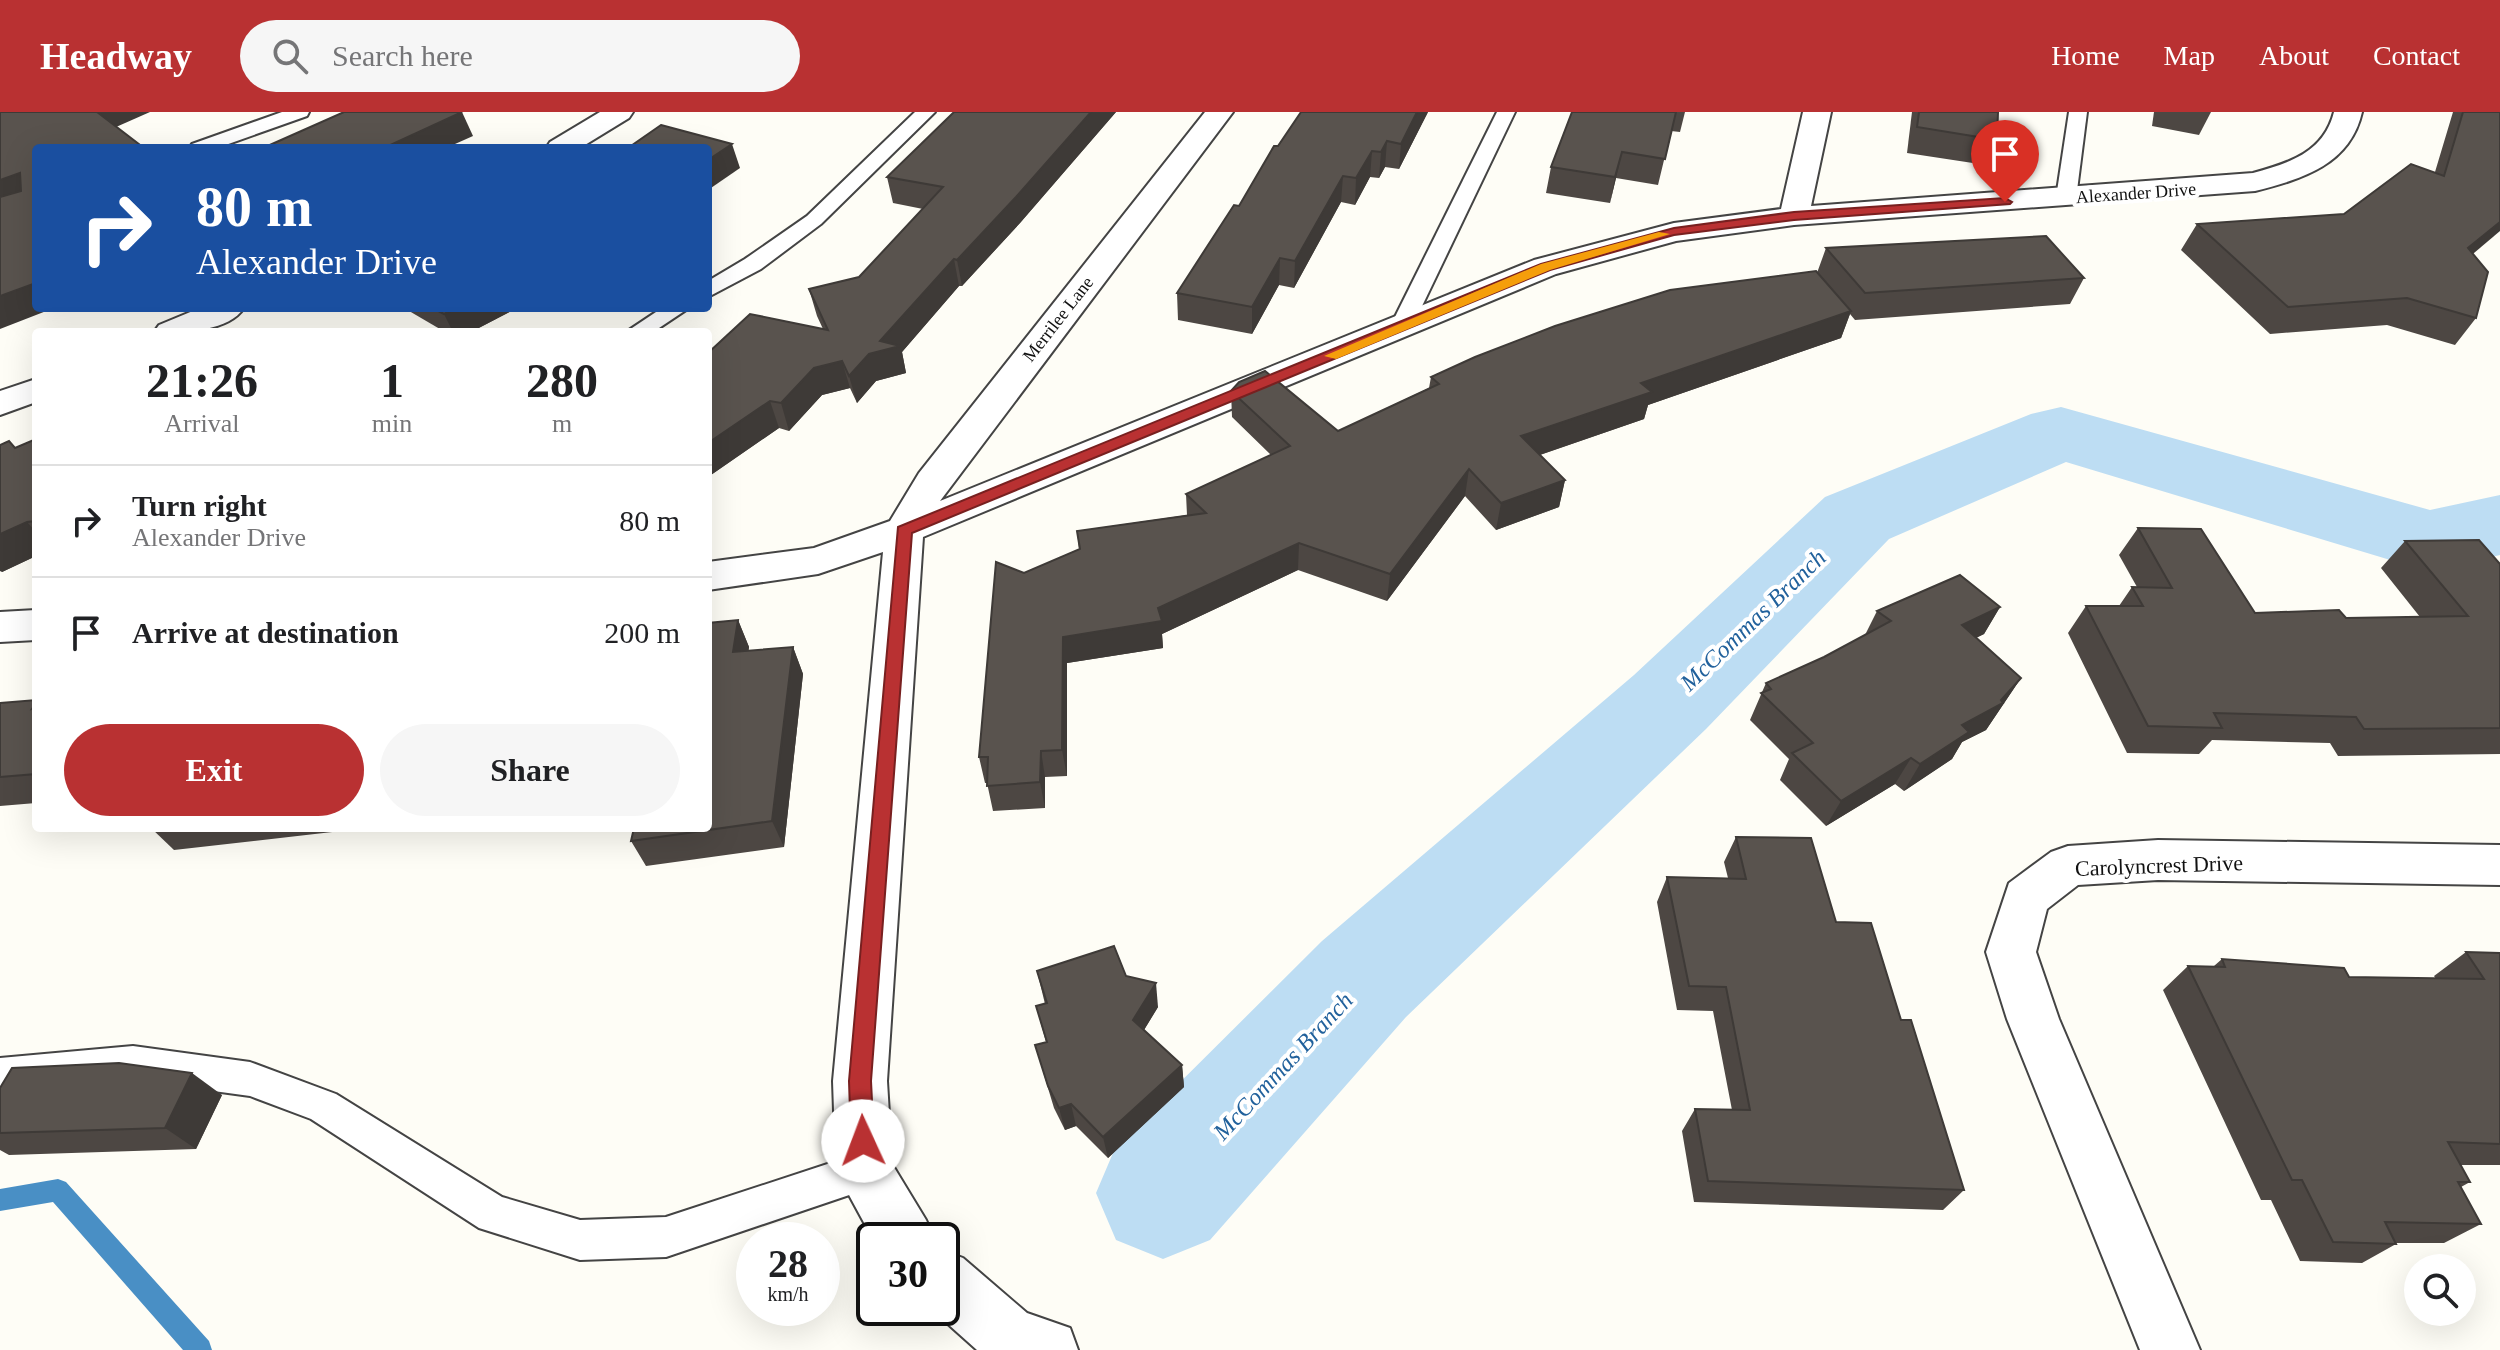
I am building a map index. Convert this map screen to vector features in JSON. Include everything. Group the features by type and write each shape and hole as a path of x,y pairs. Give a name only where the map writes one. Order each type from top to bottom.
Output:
{"street":[{"path":"567,144 619,112"},
{"name":"Merrilee Lane","path":"904,530 932,482 1219,112"},
{"path":"1794,216 1817,112"},
{"name":"Alexander Drive","path":"712,575 818,561 904,530 1545,267 1674,232 1794,216 2255,182 2295,170 2334,149 2347,124 2348,112"},
{"path":"180,328 218,312"},
{"path":"0,404 32,391"},
{"path":"895,1222 864,1171 860,1081 904,530"},
{"path":"0,627 32,625"},
{"name":"Carolyncrest Drive","path":"2170,1350 2033,1019 2011,952 2026,898 2068,866 2158,860 2500,865"},
{"path":"960,1295 1010,1339 1048,1350"}],"lane":[{"path":"210,144 300,112"},
{"path":"712,288 753,264 814,220 926,112"},
{"path":"1401,327 1506,112"},
{"path":"2066,198 2078,112"},
{"path":"644,328 671,312"},
{"path":"0,1075 133,1063 250,1079 323,1106 493,1214 580,1240 666,1237 864,1171"}],"building":[{"path":"0,112 97,112 139,144 32,144 32,284 0,296 0,197 21,191 20,173 0,180"},
{"path":"344,112 462,112 393,144 272,144"},
{"path":"954,112 1091,112 1016,197 957,260 954,259 880,341 900,346 869,354 849,376 842,361 814,368 781,403 770,401 712,440 712,349 750,314 828,330 809,289 859,277 943,187 887,177"},
{"path":"1301,112 1417,112 1401,144 1387,141 1381,152 1372,151 1356,178 1343,176 1295,261 1280,258 1252,307 1177,293 1234,205 1239,206 1274,146 1278,146"},
{"path":"1572,112 1676,112 1665,159 1622,152 1615,177 1551,167"},
{"path":"1919,112 1998,112 1997,140 1917,127"},
{"path":"2463,112 2500,112 2500,222 2468,248 2488,272 2476,318 2407,298 2288,307 2197,224 2344,214 2411,164 2444,176"},
{"path":"661,125 732,144 712,157 712,144 634,144"},
{"path":"2046,236 2084,278 1865,293 1826,248"},
{"path":"1816,271 1851,311 1641,383 1652,392 1521,436 1565,480 1501,503 1469,469 1390,574 1299,543 1158,608 1162,621 1063,637 1062,750 1041,751 1040,782 987,786 988,757 979,757 996,562 1024,573 1080,549 1077,531 1206,513 1186,494 1290,446 1231,391 1239,382 1265,371 1338,431 1439,384 1431,377 1555,326 1670,290"},
{"path":"9,441 15,448 32,441 32,521 0,534 0,445"},
{"path":"2138,528 2201,529 2255,613 2339,610 2346,618 2468,616 2405,541 2479,540 2500,564 2500,728 2364,729 2356,717 2214,713 2222,728 2148,726 2086,606 2143,606 2132,587 2172,588"},
{"path":"1960,575 2000,607 1962,625 2021,678 2001,700 2003,703 1962,725 1969,732 1920,764 1911,758 1841,801 1792,753 1813,743 1761,693 1771,689 1766,683 1824,657 1891,621 1877,611"},
{"path":"738,620 733,652 793,647 772,821 712,830 712,623"},
{"path":"32,700 32,774 0,777 0,703"},
{"path":"633,832 694,832 631,841"},
{"path":"1736,837 1811,838 1836,922 1871,923 1901,1020 1911,1020 1964,1190 1708,1181 1695,1109 1750,1110 1726,987 1689,986 1667,877 1746,879"},
{"path":"1114,946 1126,976 1156,983 1133,1020 1182,1065 1103,1137 1071,1104 1059,1108 1048,1086 1035,1045 1047,1042 1036,1006 1047,1003 1037,971"},
{"path":"2466,952 2500,953 2500,1144 2448,1142 2470,1182 2458,1182 2481,1224 2385,1222 2396,1244 2333,1242 2302,1180 2292,1180 2188,966 2225,967 2222,959 2344,968 2349,977 2484,979"},
{"path":"119,1063 192,1073 165,1128 0,1133 0,1088 12,1068"}],"waterway":[{"name":"McCommas Branch","path":"1163,1193 1364,979 1670,702 1857,518 2061,433 2430,541 2500,525"},
{"name":"McCommas Branch","path":"0,1200 58,1190 200,1350"}],"slow traffic":[{"path":"1331,356 1545,267 1664,234"}],"route":[{"path":"863,1141 860,1081 904,530 1545,267 1674,232 1794,216 2005,202"}]}
